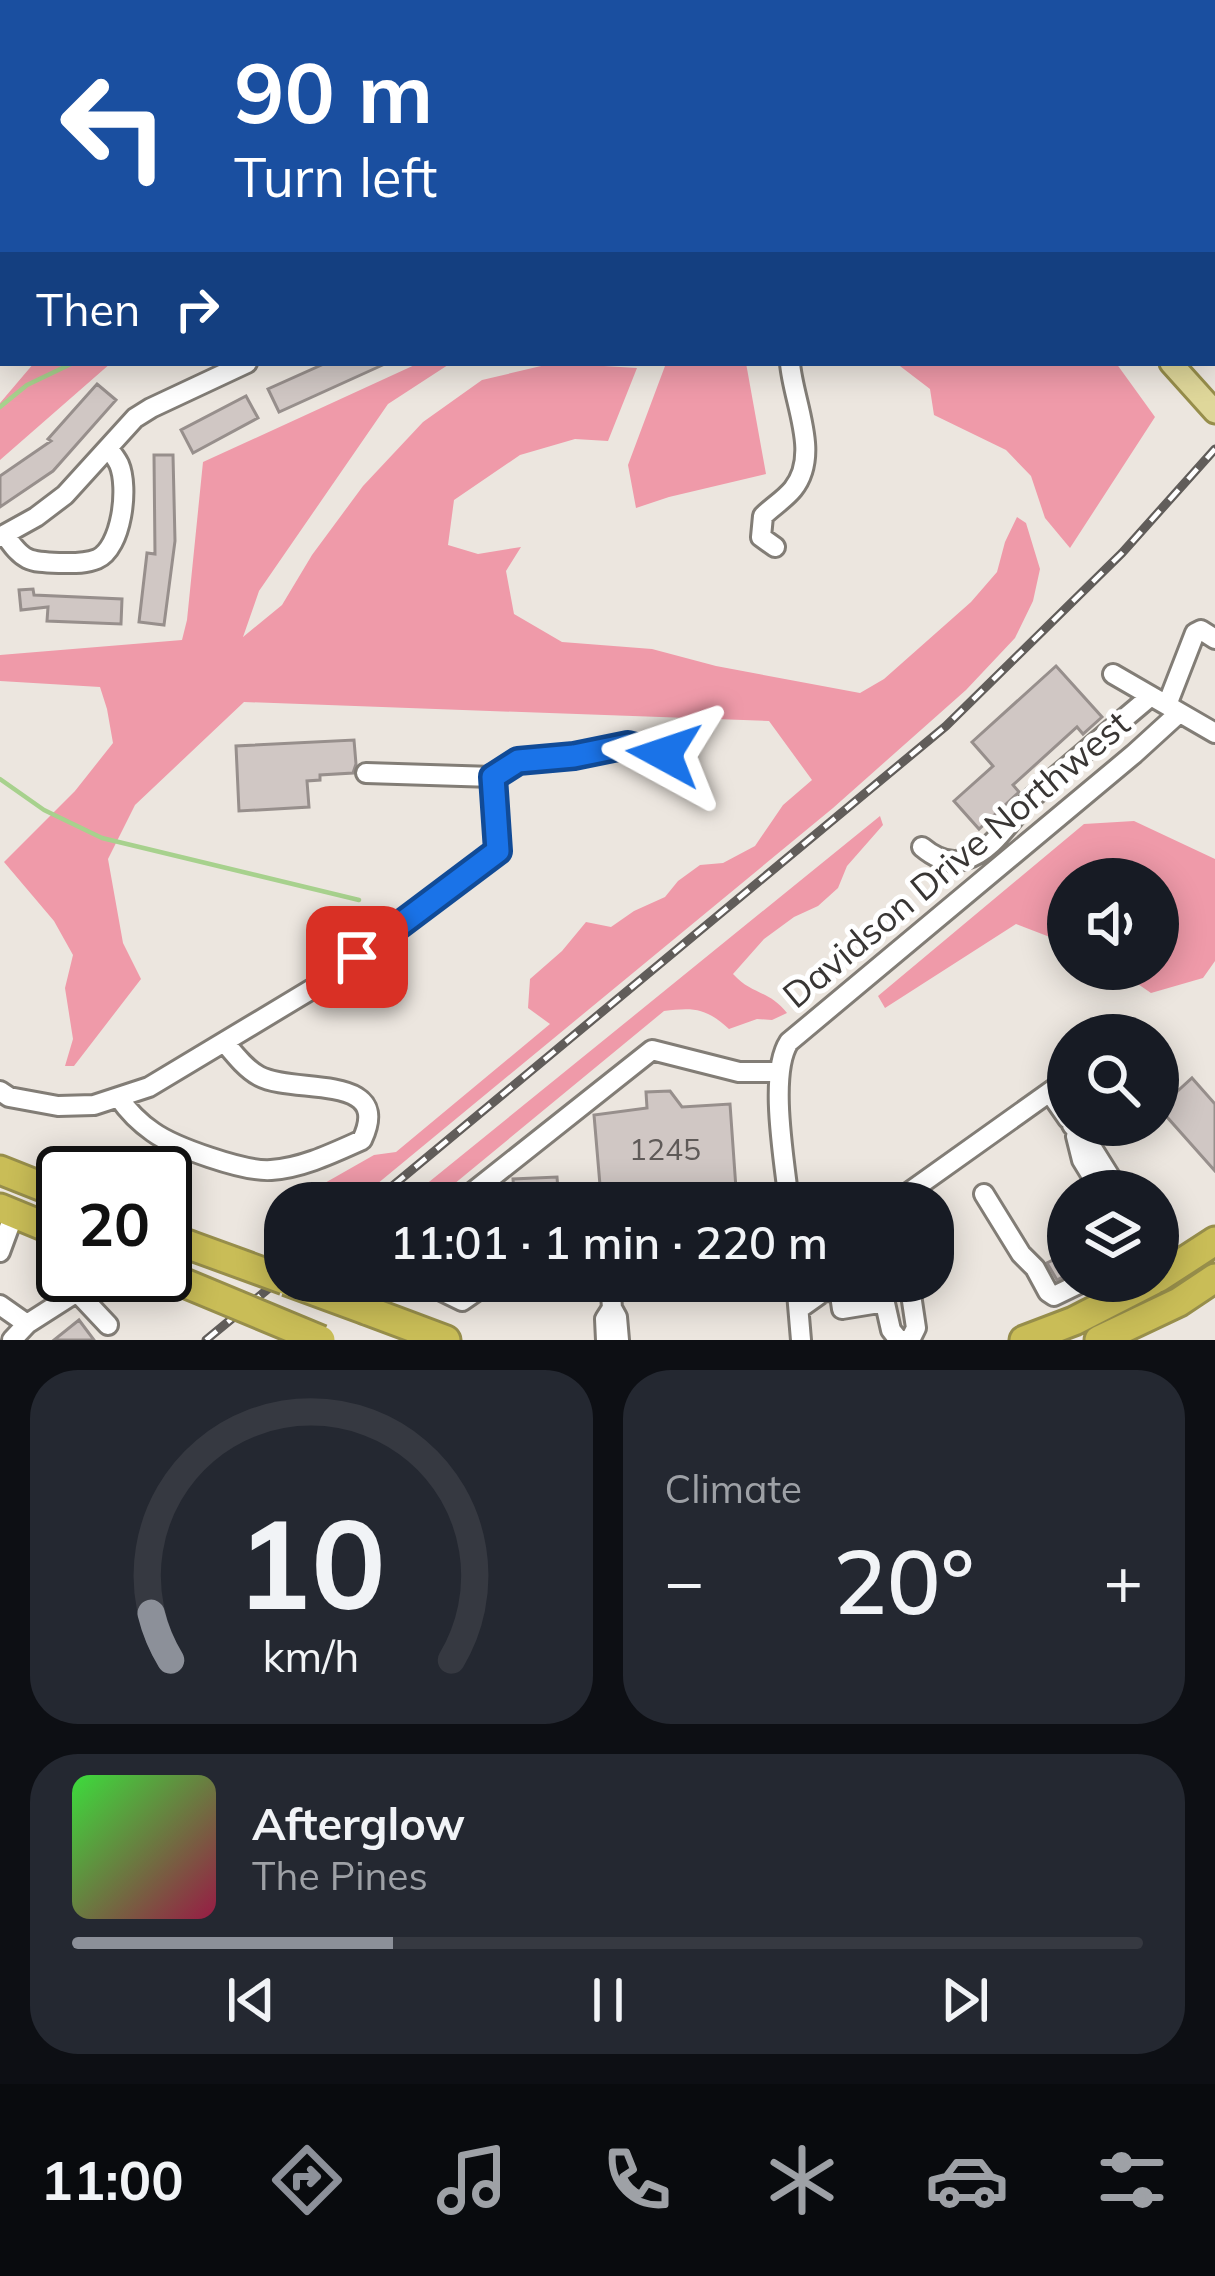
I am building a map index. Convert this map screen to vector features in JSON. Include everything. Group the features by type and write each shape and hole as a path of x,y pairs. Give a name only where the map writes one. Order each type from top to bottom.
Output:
{"highway":[{"path":"0,1170 36,1184"},
{"path":"7,1211 36,1223"},
{"path":"1179,1260 1215,1241"},
{"path":"192,1246 264,1273"},
{"path":"1104,1339 1211,1283"},
{"path":"192,1286 321,1340"},
{"path":"344,1302 446,1340"},
{"path":"1024,1340 1109,1302"}],"main road":[{"path":"1173,366 1215,412"}],"street":[{"path":"775,547 760,538 763,516 794,488 806,464 790,366"},
{"path":"108,448 120,465 123,485 118,528 106,553 85,562 34,562 20,557 2,536 65,495 135,418 210,371"},
{"name":"Davidson Drive Northwest","path":"779,1072 783,1052 802,1029 1134,754 1205,636"},
{"path":"1113,674 1215,734"},
{"path":"922,847 934,857 964,860 991,844 1031,799 1166,705"},
{"path":"366,773 493,777 518,761 628,745 664,754"},
{"path":"5,1094 58,1106 94,1105 118,1098 160,1082 322,983 498,851 493,777"},
{"path":"964,860 981,881"},
{"path":"118,1098 156,1135 234,1165 266,1171 295,1166 362,1140 370,1112 364,1100 343,1091 279,1084 256,1076 225,1043"},
{"path":"485,1182 652,1051 739,1072 779,1072 787,1182"},
{"path":"924,1182 1047,1095"},
{"path":"987,1192 1047,1290"},
{"path":"0,1252 7,1211"},
{"path":"12,1340 27,1324 77,1292 108,1324"},
{"path":"612,1302 619,1340"},
{"path":"798,1302 801,1340"},
{"path":"799,1310 811,1302"},
{"path":"839,1302 842,1309 885,1302 891,1330 903,1339 916,1328 909,1302"},
{"path":"0,1305 27,1324"},
{"path":"607,1340 605,1319 613,1308"}],"shaded area":[{"path":"31,366 108,366 0,460 0,403"},
{"path":"412,366 446,366 388,404 259,591 243,637 282,605 363,486 423,422 482,380 541,366 637,368 608,441 575,439 520,455 454,500 448,545 478,554 521,547 506,571 514,614 562,642 652,649 860,693 884,679 971,602 997,572 1017,517 1026,523 1040,569 1033,601 1015,638 966,690 833,808 379,1182 327,1182 374,1155 396,1152 550,1024 528,1008 530,979 586,922 611,927 665,897 700,865 723,863 755,846 783,805 812,780 769,721 244,702 135,805 108,859 123,943 141,979 74,1066 65,1066 73,1039 65,988 73,955 54,921 4,862 75,791 113,743 100,687 0,681 0,655 182,640 203,462"},
{"path":"665,366 747,366 766,474 636,508 628,465"},
{"path":"900,366 1118,366 1155,417 1070,548 1045,518 1031,476 1006,450 934,415 930,389"},
{"path":"880,816 883,825 847,866 838,888 764,939 733,974 787,1013 729,1029 699,1011 664,1011 456,1182 429,1182"},
{"path":"1134,821 1215,859 1215,961 1203,978 1179,985 1179,858 1047,858 1047,936 1016,924 885,1008 878,996 1084,824"}],"building":[{"path":"319,366 380,366 279,412 268,389"},
{"path":"97,384 116,400 53,471 0,507 0,476 51,441 48,439"},
{"path":"246,396 258,418 193,453 181,430"},
{"path":"154,455 173,455 175,541 164,625 139,622 147,553 155,554"},
{"path":"33,589 34,595 122,599 121,624 47,621 48,607 21,610 19,590"},
{"path":"1056,666 1102,717 1083,734 1077,727 1013,785 1019,792 979,829 954,801 993,766 972,742"},
{"path":"354,740 353,773 320,775 320,780 307,781 309,807 239,811 236,746"},
{"path":"1192,1078 1215,1104 1215,1171 1179,1130 1179,1090"},
{"path":"670,1091 682,1107 730,1104 736,1182 600,1182 594,1115 647,1108 646,1092"},
{"path":"557,1177 557,1182 513,1182 513,1179"},
{"path":"79,1320 94,1340 54,1340"}],"waterway":[{"path":"0,407 27,385 67,366"},
{"path":"0,779 44,810 102,838 359,900"}],"railway":[{"path":"397,1182 946,726 1122,553 1215,449"},
{"path":"206,1340 264,1292"}],"route":[{"path":"357,957 498,851 493,777 518,761 628,745 664,754"}]}
